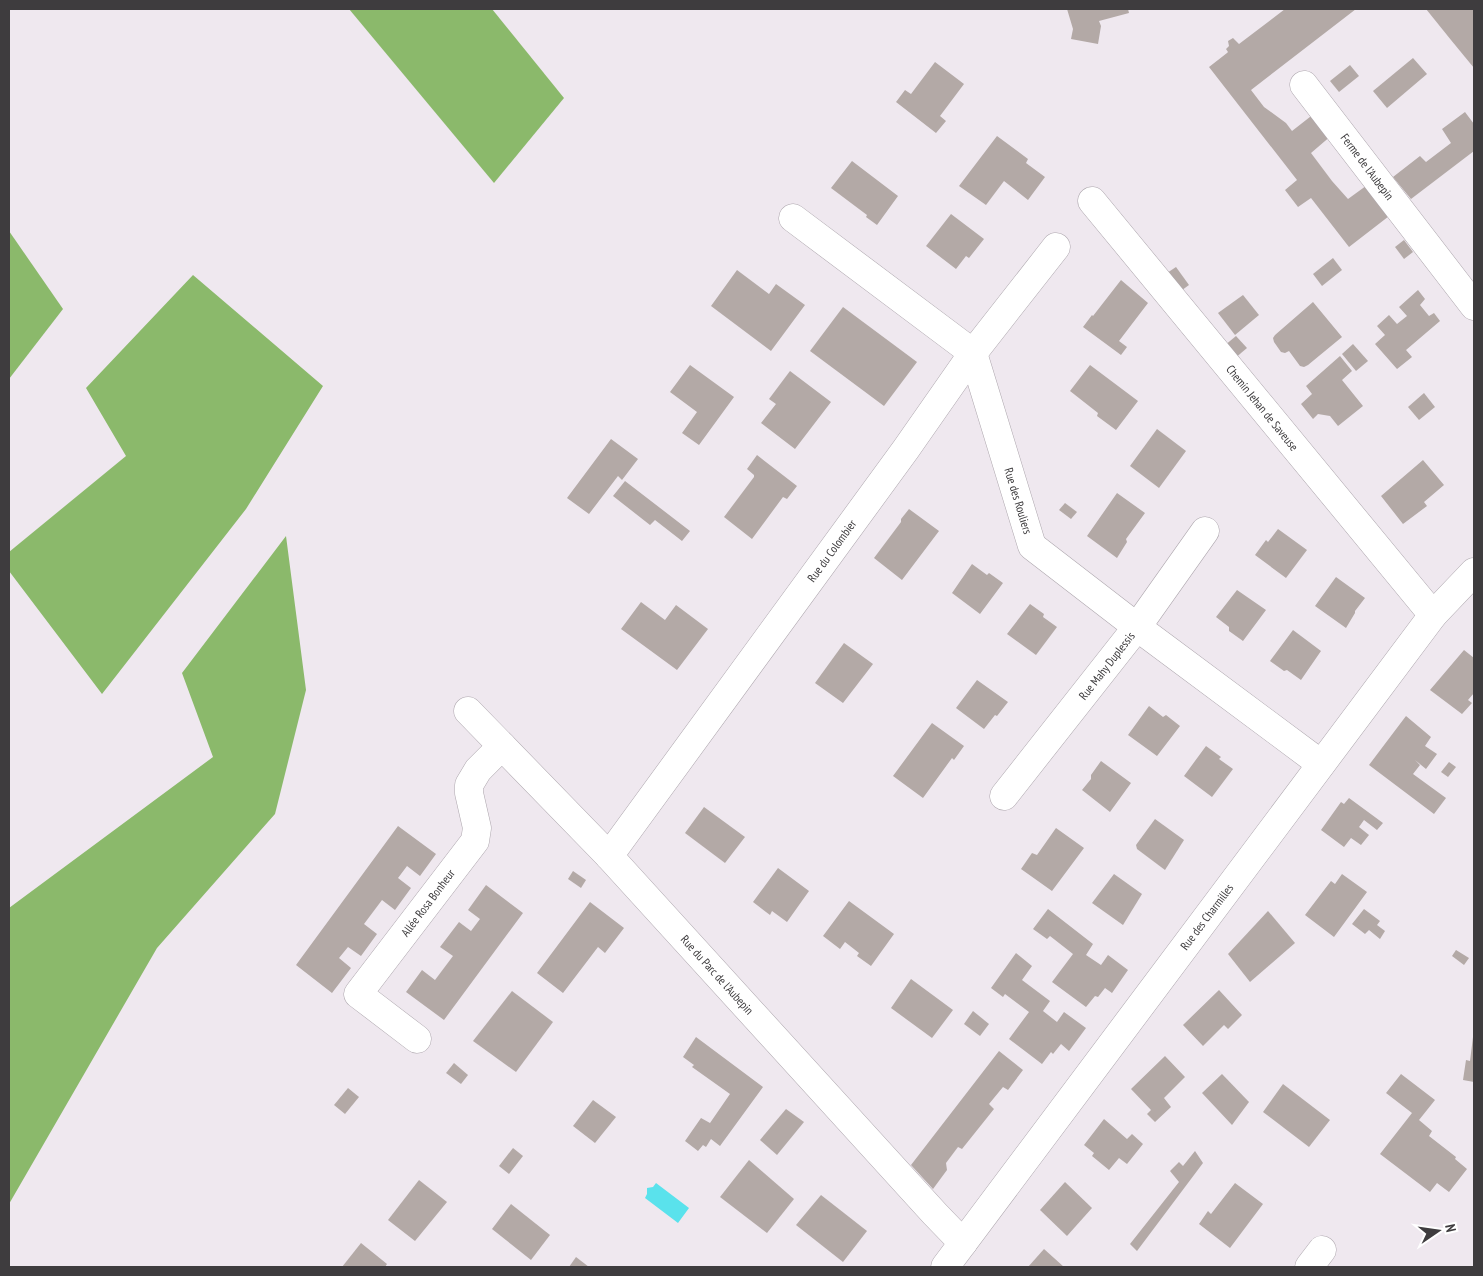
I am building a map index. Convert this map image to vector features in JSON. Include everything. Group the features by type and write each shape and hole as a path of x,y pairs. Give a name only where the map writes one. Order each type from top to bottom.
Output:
{"street":[{"name":"Ferme de l'Aubepin","path":"1304,85 1474,306"},
{"name":"Chemin Jehan de Saveuse","path":"1092,201 1433,615"},
{"path":"793,218 973,353"},
{"name":"Rue du Colombier","path":"609,856 900,457 973,353 1056,247"},
{"name":"Rue des Rouliers","path":"973,353 1032,546 1138,628 1321,764"},
{"name":"Rue Mahy Duplessis","path":"1004,796 1138,628 1205,531"},
{"name":"Rue des Charmilles","path":"958,1257 1433,615 1474,572"},
{"name":"Rue du Parc de l'Aubepin","path":"468,711 609,856 935,1214 958,1257"},
{"name":"Allée Rosa Bonheur","path":"417,1040 358,994 476,841 477,828 469,785 478,770 502,746"}],"green space":[{"path":"349,9 492,9 564,98 494,183"},
{"path":"9,231 63,309 9,379"},
{"path":"193,275 323,386 246,509 102,694 9,571 9,552 126,456 86,388"},
{"path":"286,536 306,690 275,814 157,948 9,1204 9,908 213,757 182,673"}],"water":[{"path":"656,1183 689,1208 678,1223 645,1198 647,1188 653,1187"}],"building":[{"path":"1067,9 1128,9 1129,13 1099,21 1101,26 1098,44 1071,39 1073,29"},
{"path":"1285,9 1356,9 1251,90 1264,107 1286,123 1292,131 1315,113 1332,135 1311,153 1332,181 1348,199 1370,183 1393,213 1349,247 1311,198 1298,207 1285,190 1297,180 1209,67 1228,52 1226,49 1229,46 1228,41 1233,38 1239,44"},
{"path":"1426,9 1474,9 1474,68 1451,40"},
{"path":"1413,58 1427,74 1387,108 1373,91"},
{"path":"935,62 964,84 940,116 946,121 936,133 896,102 905,90 911,94"},
{"path":"1350,65 1359,76 1339,92 1330,81"},
{"path":"1465,112 1474,124 1474,151 1411,199 1393,177 1420,156 1426,162 1451,143 1442,129"},
{"path":"997,136 1028,159 1026,163 1045,177 1028,200 1004,181 986,205 959,186"},
{"path":"852,161 898,196 877,225 866,217 867,215 831,188"},
{"path":"951,214 984,239 969,258 966,256 956,269 926,246"},
{"path":"1404,240 1413,252 1404,259 1395,247"},
{"path":"1333,258 1342,270 1322,286 1313,274"},
{"path":"1176,267 1189,285 1178,293 1164,275"},
{"path":"737,270 769,294 776,284 805,305 771,351 711,306"},
{"path":"1121,280 1148,303 1119,341 1127,347 1121,355 1083,327"},
{"path":"1418,290 1425,299 1420,305 1429,316 1434,313 1440,321 1406,350 1412,357 1397,369 1375,344 1385,335 1377,326 1389,315 1397,324 1407,316 1399,307"},
{"path":"1243,295 1259,315 1235,335 1218,313"},
{"path":"1313,302 1342,337 1304,367 1300,366 1289,351 1281,352 1273,338"},
{"path":"843,307 917,362 884,406 810,351"},
{"path":"1236,336 1247,348 1234,359 1224,346"},
{"path":"1353,344 1368,361 1356,371 1342,354"},
{"path":"1340,356 1352,371 1342,380 1363,406 1338,426 1330,416 1318,414 1313,419 1301,404 1312,394 1306,386"},
{"path":"690,365 734,397 699,445 682,433 697,412 670,392"},
{"path":"1090,365 1138,401 1116,430 1097,416 1098,413 1070,391"},
{"path":"790,371 831,402 795,449 761,423 776,404 769,399"},
{"path":"1424,393 1435,407 1419,420 1408,407"},
{"path":"1157,429 1186,451 1159,488 1130,466"},
{"path":"611,439 638,459 622,480 618,476 589,514 567,498"},
{"path":"757,455 797,486 787,499 783,497 752,539 724,517 754,477 747,469"},
{"path":"1423,460 1444,485 1424,502 1427,506 1403,524 1381,496"},
{"path":"625,481 690,531 682,541 655,520 650,525 613,496"},
{"path":"1117,493 1145,513 1126,539 1127,542 1117,558 1087,536"},
{"path":"1065,503 1077,512 1071,519 1059,510"},
{"path":"909,509 939,531 902,580 874,558"},
{"path":"1278,529 1307,550 1286,578 1255,555 1266,540 1268,542"},
{"path":"972,564 987,575 989,573 1003,583 980,614 952,593"},
{"path":"1336,577 1365,598 1346,628 1315,606"},
{"path":"1237,590 1266,610 1243,641 1229,631 1229,627 1216,617"},
{"path":"641,602 665,620 676,605 708,629 677,670 621,629"},
{"path":"1030,604 1057,627 1036,655 1007,634"},
{"path":"1293,630 1321,651 1301,680 1270,661"},
{"path":"844,643 873,664 843,703 815,683"},
{"path":"1464,650 1474,658 1474,693 1468,700 1472,703 1462,714 1430,690"},
{"path":"977,680 1008,702 984,729 956,708"},
{"path":"1149,706 1163,717 1166,715 1180,726 1157,756 1128,735"},
{"path":"1406,716 1431,737 1425,746 1437,754 1426,769 1415,760 1420,765 1413,774 1446,798 1434,814 1369,765"},
{"path":"932,723 964,746 954,760 952,758 923,798 893,776"},
{"path":"1206,746 1233,769 1212,797 1184,776"},
{"path":"1101,761 1131,783 1110,812 1082,790"},
{"path":"1449,762 1456,767 1448,777 1441,772"},
{"path":"1349,798 1383,823 1377,830 1364,820 1359,827 1369,835 1361,845 1351,838 1344,847 1321,830 1341,802 1344,804"},
{"path":"704,807 745,837 725,863 685,833"},
{"path":"1155,819 1184,840 1165,870 1137,849 1136,845"},
{"path":"398,826 436,854 420,876 407,866 398,878 411,888 395,910 382,900 364,924 377,934 361,956 348,947 339,958 351,968 332,993 296,965"},
{"path":"1056,828 1084,848 1052,891 1021,869 1032,853 1037,855"},
{"path":"778,868 809,891 787,922 772,911 770,915 753,902"},
{"path":"573,871 586,880 581,888 568,879"},
{"path":"1114,874 1142,894 1123,925 1092,903"},
{"path":"1342,874 1367,892 1334,937 1305,915 1331,881 1335,884"},
{"path":"486,885 523,913 444,1020 406,992 422,970 435,980 453,956 440,947 459,922 471,931 480,919 468,910"},
{"path":"849,901 894,934 871,966 857,956 859,953 845,942 840,949 823,936"},
{"path":"590,902 624,928 605,953 598,947 563,993 537,973"},
{"path":"1048,909 1093,944 1086,955 1101,965 1108,955 1128,970 1112,993 1105,988 1086,1007 1052,982 1073,954 1050,936 1047,939 1033,929"},
{"path":"1364,909 1380,921 1377,925 1385,931 1380,939 1369,930 1365,934 1352,924"},
{"path":"1268,911 1295,943 1250,982 1228,954"},
{"path":"1456,950 1469,958 1464,965 1452,956"},
{"path":"1016,953 1032,966 1022,980 1050,1001 1043,1011 1057,1022 1064,1012 1086,1028 1069,1051 1061,1044 1053,1054 1051,1052 1042,1064 1009,1039 1029,1012 1005,994 1003,997 991,988"},
{"path":"911,979 953,1010 932,1038 891,1008"},
{"path":"1219,990 1242,1015 1228,1029 1224,1025 1203,1046 1183,1025"},
{"path":"512,991 553,1022 516,1072 473,1041"},
{"path":"973,1011 989,1024 980,1036 964,1024"},
{"path":"696,1037 763,1087 720,1146 711,1139 706,1147 703,1145 698,1151 685,1141 701,1118 710,1123 730,1094 692,1067 694,1065 683,1057"},
{"path":"1473,1037 1474,1082 1463,1080 1466,1060 1470,1061"},
{"path":"999,1051 1023,1070 1008,1090 1003,1087 989,1104 994,1109 962,1149 958,1147 946,1163 947,1170 933,1189 911,1165"},
{"path":"1165,1056 1185,1077 1164,1098 1171,1107 1155,1122 1147,1114 1151,1110 1131,1089"},
{"path":"454,1063 468,1075 461,1084 446,1073"},
{"path":"1222,1074 1249,1102 1232,1125 1202,1093"},
{"path":"1401,1074 1435,1100 1419,1120 1432,1131 1429,1136 1456,1157 1455,1159 1467,1169 1449,1192 1437,1183 1430,1192 1380,1154 1412,1113 1386,1093"},
{"path":"1283,1084 1330,1120 1309,1147 1263,1112"},
{"path":"348,1088 359,1097 345,1114 334,1105"},
{"path":"593,1100 616,1117 595,1143 573,1126"},
{"path":"786,1109 804,1122 777,1155 760,1140"},
{"path":"1104,1119 1127,1139 1132,1134 1143,1144 1127,1164 1119,1158 1109,1170 1092,1156 1094,1153 1084,1145"},
{"path":"513,1148 523,1156 509,1174 499,1166"},
{"path":"1195,1151 1203,1163 1137,1251 1130,1244 1179,1182 1170,1171 1179,1162 1183,1166"},
{"path":"749,1160 794,1199 767,1233 720,1197"},
{"path":"419,1180 447,1202 415,1241 388,1220"},
{"path":"1065,1182 1092,1208 1067,1236 1040,1210"},
{"path":"1235,1183 1263,1204 1230,1248 1199,1224 1208,1211 1211,1214"},
{"path":"821,1195 867,1231 843,1262 796,1225"},
{"path":"511,1204 550,1235 531,1260 492,1229"},
{"path":"361,1243 387,1264 385,1267 342,1267"},
{"path":"1044,1249 1064,1267 1028,1267"},
{"path":"576,1257 589,1267 569,1267"}]}
